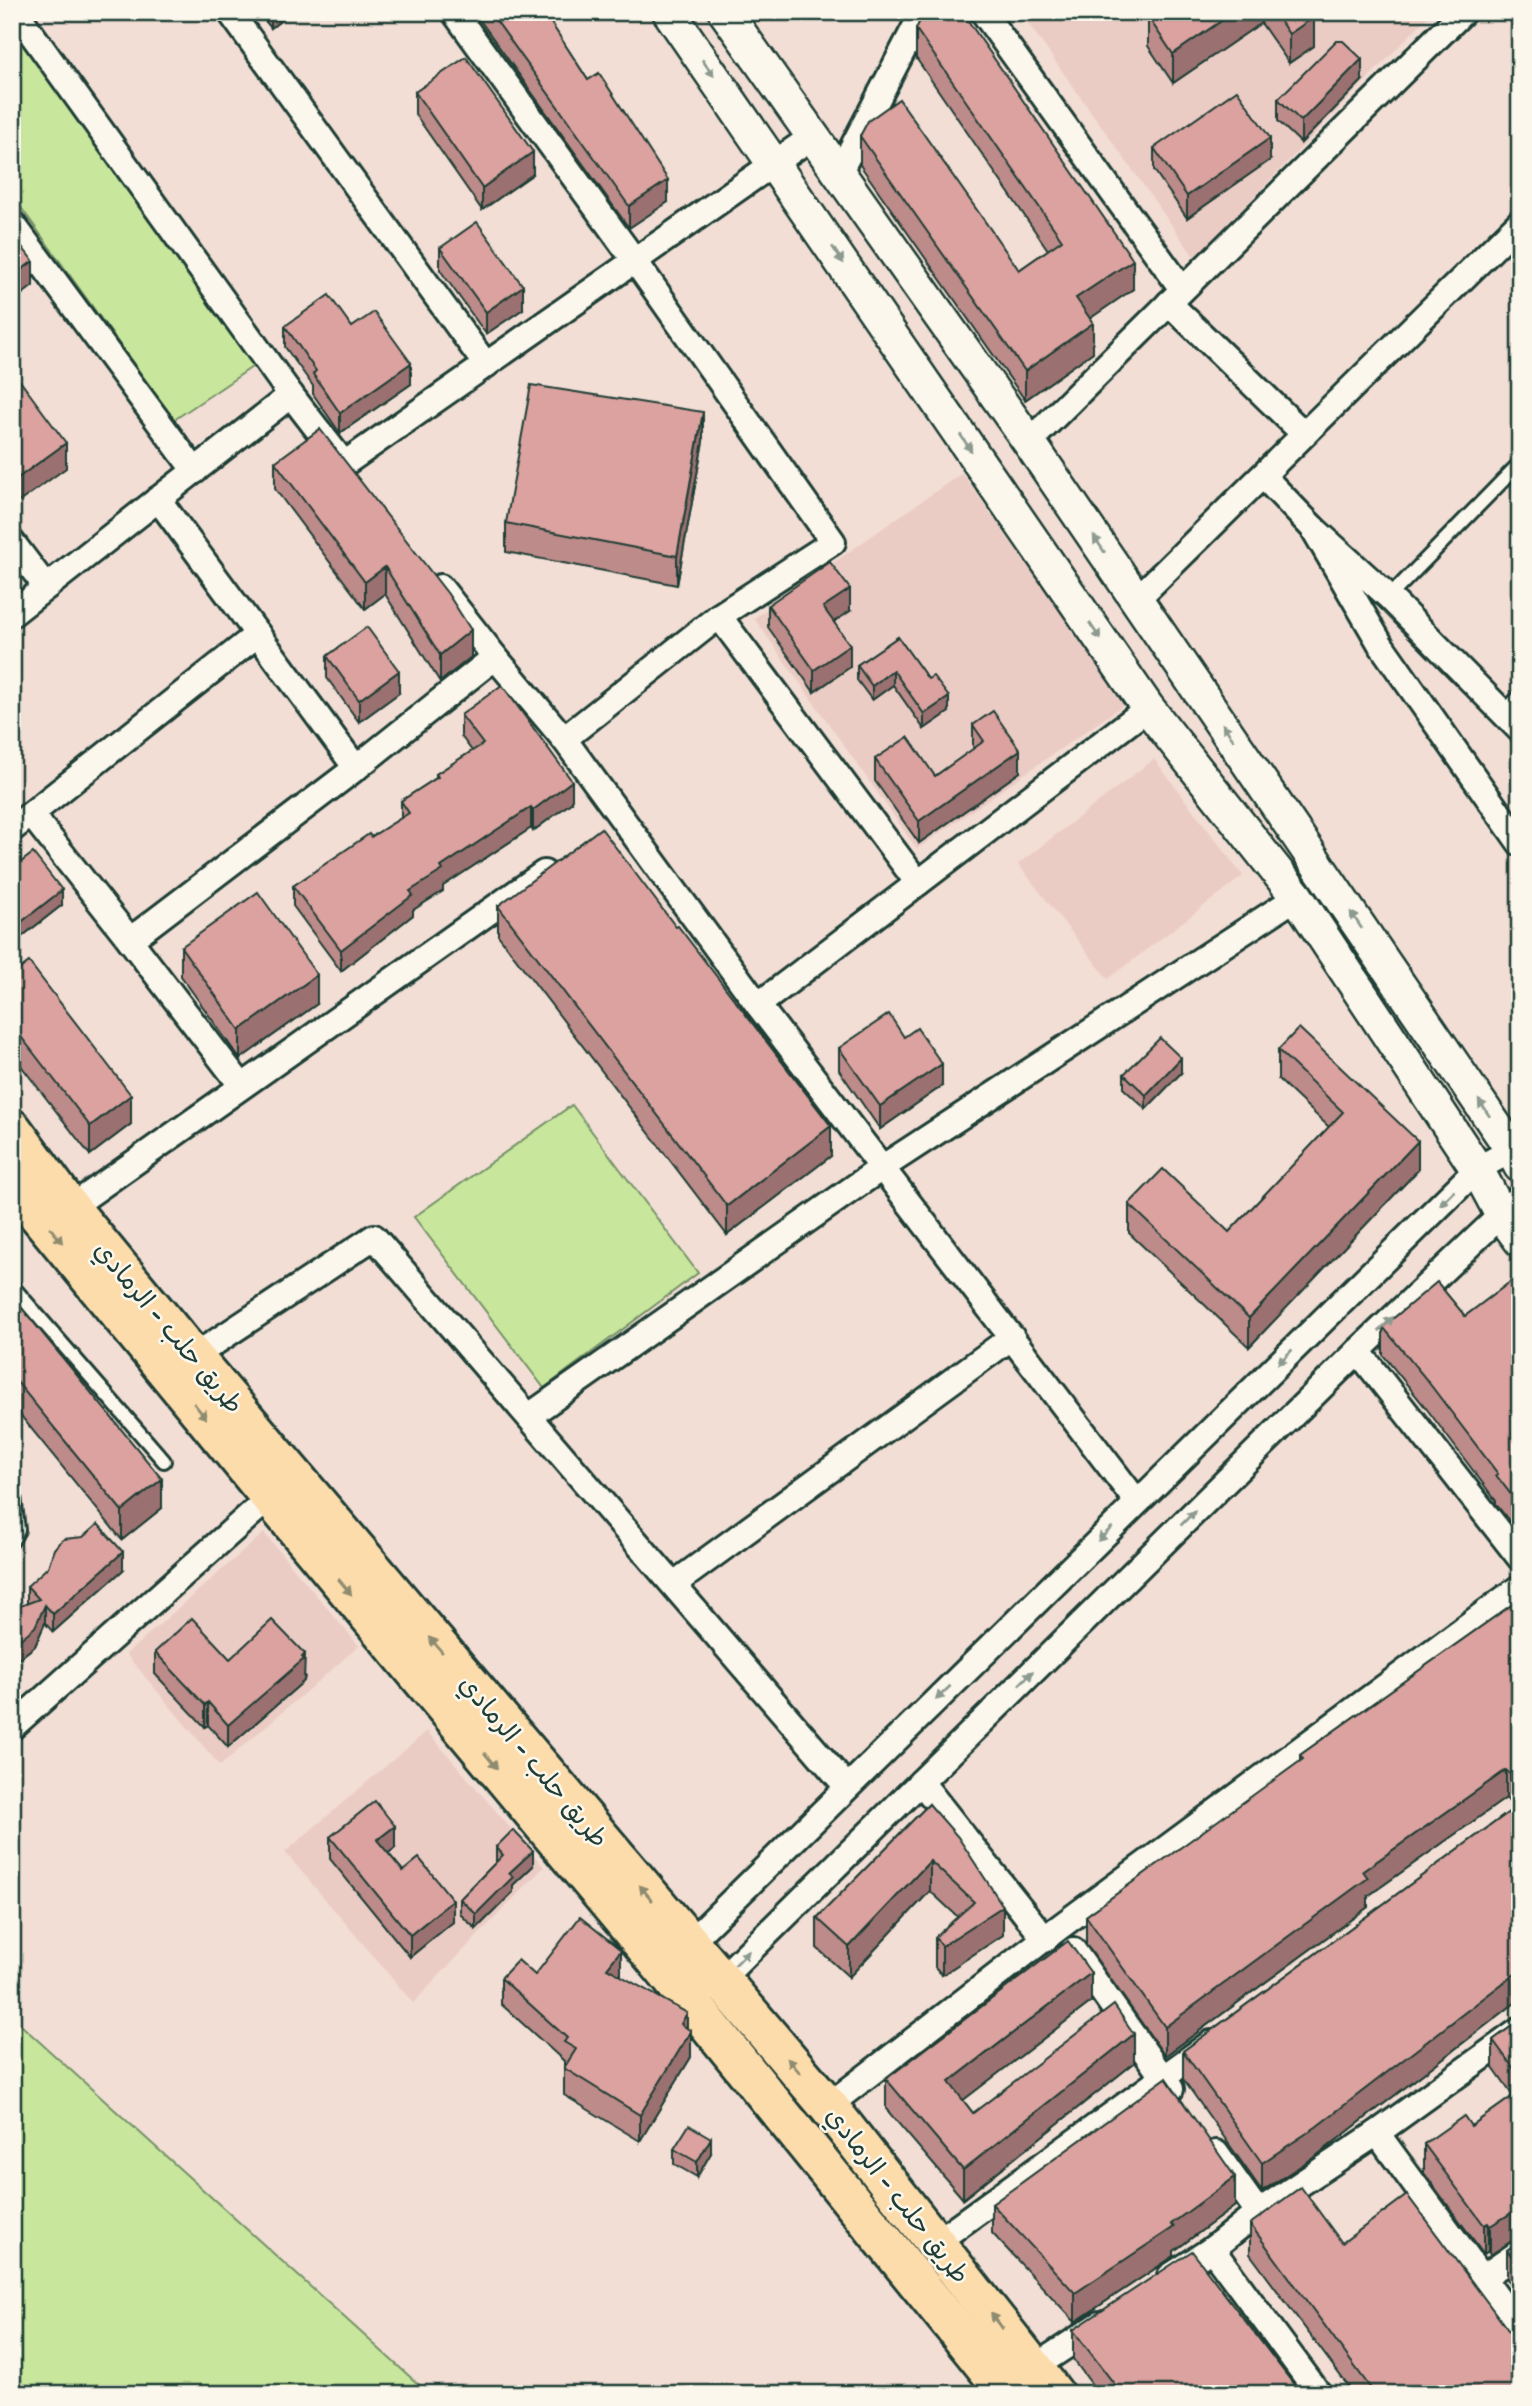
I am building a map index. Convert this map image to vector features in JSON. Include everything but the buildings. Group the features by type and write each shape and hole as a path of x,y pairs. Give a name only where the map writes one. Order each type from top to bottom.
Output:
{"highway":[{"name":"طريق حلب - الرمادي","path":"12,1129 70,1208 706,1993 1032,2385"},
{"name":"طريق حلب - الرمادي","path":"12,1183 270,1497 676,1956"},
{"name":"طريق حلب - الرمادي","path":"706,1993 828,2106 936,2242 1032,2385"}],"street":[{"path":"16,12 291,395 361,486"},
{"path":"230,12 486,365"},
{"path":"454,12 635,261 833,542 719,616 564,739"},
{"path":"669,12 1148,708 1297,897 1477,1169 1510,1205 1520,1240"},
{"path":"676,1956 1477,1169 1517,1153 1029,442 725,12"},
{"path":"839,173 923,12"},
{"path":"983,12 1176,296 1304,434"},
{"path":"1029,442 1462,12"},
{"path":"344,464 813,136"},
{"path":"1137,599 1520,222"},
{"path":"12,223 195,471"},
{"path":"12,614 291,395"},
{"path":"1262,476 1313,528 1514,713"},
{"path":"158,499 356,768"},
{"path":"1313,528 1381,645 1520,843"},
{"path":"12,542 46,587"},
{"path":"428,572 564,739 758,1005 1137,1502"},
{"path":"719,616 918,883"},
{"path":"241,1085 130,940 22,821 258,634"},
{"path":"130,940 356,768 495,657"},
{"path":"758,1005 1148,708"},
{"path":"599,834 622,818"},
{"path":"70,1208 566,857"},
{"path":"529,1416 883,1167 1297,897"},
{"path":"706,1993 1358,1351 1510,1205"},
{"path":"193,1357 374,1237 847,1787"},
{"path":"674,1584 1012,1337"},
{"path":"1358,1351 1520,1558"},
{"path":"12,1727 270,1497"},
{"path":"828,2106 1051,1934 1520,1587"},
{"path":"921,1782 1051,1934 1163,2078 1186,2112"},
{"path":"936,2242 1230,2029"},
{"path":"1156,2286 1377,2133 1520,2029"},
{"path":"1377,2133 1520,2329"},
{"path":"1202,2134 1258,2213"},
{"path":"1212,2249 1319,2394"},
{"path":"1482,2278 1520,2252"},
{"path":"1032,2385 1122,2309"}],"lane":[{"path":"1389,597 1520,463"},
{"path":"12,1286 164,1461"},
{"path":"12,1479 18,1530 12,1541"}],"shaded area":[{"path":"1020,12 1432,12 1195,258"},
{"path":"962,473 1125,704 917,849 754,618"},
{"path":"1154,759 1243,876 1108,979 1018,864"},
{"path":"264,1533 359,1646 220,1766 126,1654"},
{"path":"427,1731 544,1867 413,2003 285,1852"}],"green space":[{"path":"12,21 255,365 174,420 12,195"},
{"path":"572,1105 698,1273 544,1388 414,1217"},
{"path":"12,2017 429,2394 12,2394"}]}
